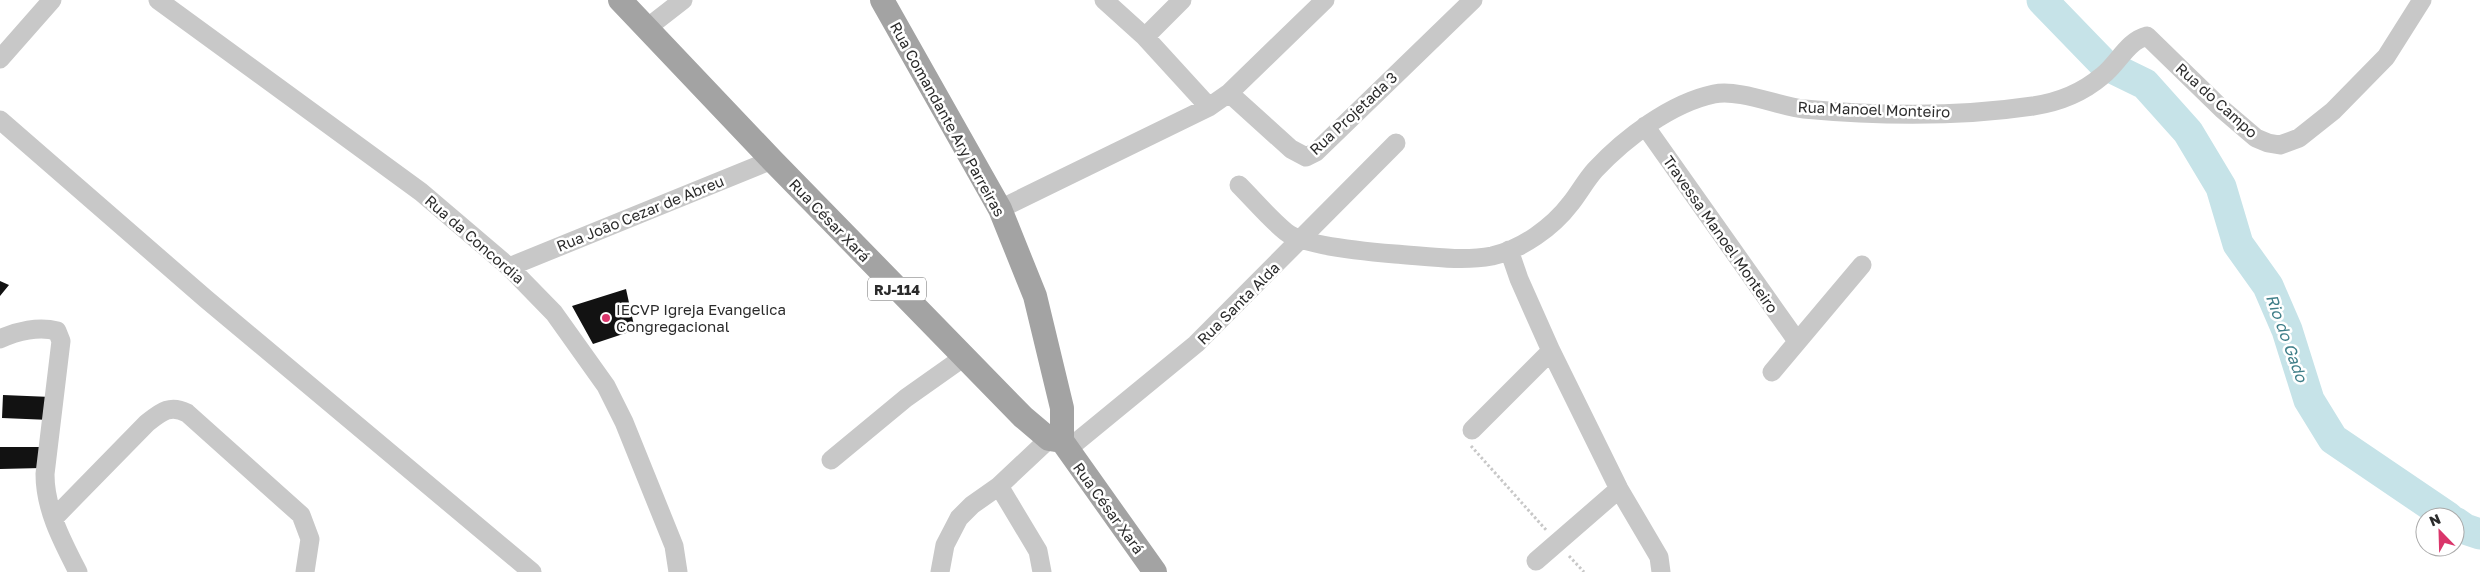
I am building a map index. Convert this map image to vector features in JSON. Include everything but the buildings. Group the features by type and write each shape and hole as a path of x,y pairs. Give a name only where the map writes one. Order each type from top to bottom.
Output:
{"main road":[{"name":"Rua César Xará","path":"620,0 772,160 1023,417 1060,443 1155,572"},
{"name":"Rua Comandante Ary Parreiras","path":"882,0 1000,209 1035,296 1062,408 1060,443"},
{"path":"1023,417 1045,409 1059,393"}],"street":[{"path":"0,59 52,0"},
{"name":"Rua da Concordia","path":"158,0 421,192 509,267 554,313 606,386 654,494 674,546 678,572"},
{"path":"647,28 683,0"},
{"path":"1104,0 1145,37 1209,107"},
{"path":"1145,37 1182,0"},
{"path":"1000,209 1209,107 1229,93 1325,0"},
{"name":"Rua Projetada 3","path":"1229,93 1291,149 1306,157 1316,152 1473,0"},
{"name":"Rua do Campo","path":"2137,38 2146,36 2155,43 2222,109 2256,138 2280,145 2299,138 2333,111 2386,57 2422,0"},
{"name":"Rua Manoel Monteiro","path":"1239,185 1287,233 1301,240 1375,252 1413,255 1490,256 1529,241 1550,225 1569,206 1595,170 1645,126 1692,101 1717,93 1751,97 1802,108 1924,114 1983,111 2061,101 2071,97 2103,76 2137,38"},
{"path":"0,120 206,299 532,572"},
{"name":"Travessa Manoel Monteiro","path":"1645,126 1798,341"},
{"name":"Rua Santa Alda","path":"940,572 945,545 959,518 972,505 1196,344 1396,143"},
{"name":"Rua João Cezar de Abreu","path":"509,267 772,160"},
{"path":"1509,250 1518,279 1551,351 1619,489 1659,557 1661,572"},
{"path":"1772,372 1862,264"},
{"path":"0,339 30,330 51,329 57,331 61,341 45,474 45,492 54,518 78,572"},
{"path":"1472,430 1551,351"},
{"path":"832,460 906,398 964,357"},
{"path":"54,518 147,423 161,412 178,408 301,515 310,539 305,572"},
{"path":"998,486 1038,551 1042,572"},
{"path":"1536,562 1619,489"}],"path":[{"path":"1472,430 1470,440 1472,450 1584,572"}],"waterway":[{"name":"Rio do Gado","path":"2042,0 2104,64 2145,84 2188,132 2221,187 2238,244 2268,286 2287,330 2309,400 2333,439 2433,507"},
{"name":"Rio do Gado","path":"2465,529 2480,534"}],"place":[{"name":"IECVP Igreja Evangelica Congregacional","path":"606,318"}]}
